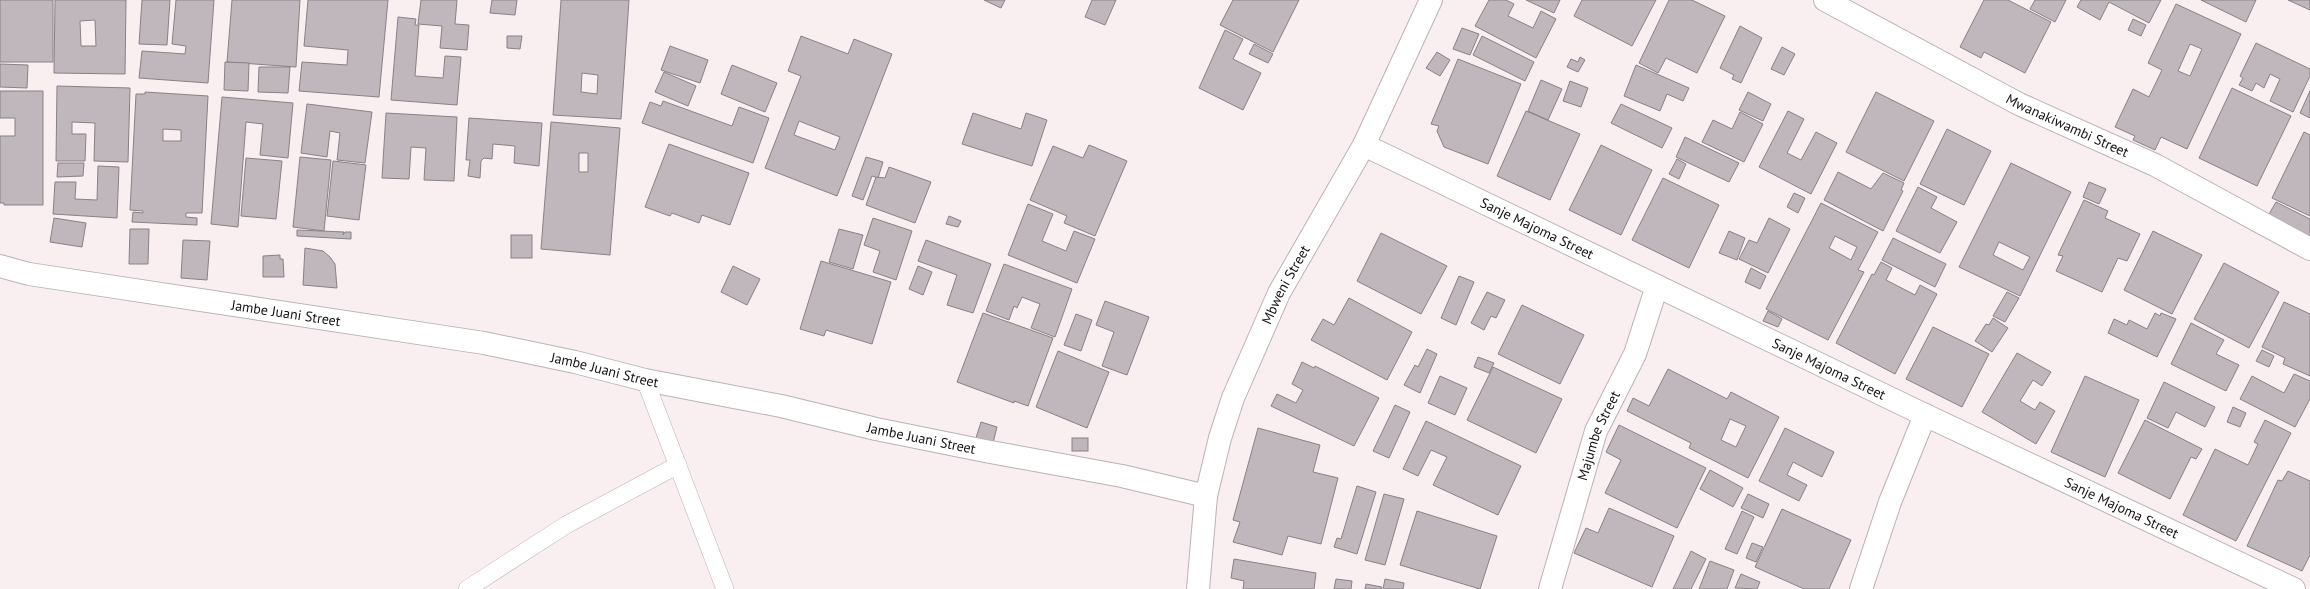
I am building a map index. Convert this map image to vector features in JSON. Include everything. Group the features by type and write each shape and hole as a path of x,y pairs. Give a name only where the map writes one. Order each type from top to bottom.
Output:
{"street":[{"name":"Mbweni Street","path":"1198,589 1206,496 1220,438 1233,398 1279,293 1364,146 1431,0"},
{"name":"Mwanakiwambi Street","path":"1825,0 2019,104 2155,165 2310,249"},
{"name":"Sanje Majoma Street","path":"1364,146 2270,584 2294,589"},
{"name":"Jambe Juani Street","path":"0,266 29,274 443,335 575,362 645,380 781,406 876,429 977,450 1122,476 1206,496"},
{"name":"Majumbe Street","path":"1550,589 1596,431 1635,354 1656,286"},
{"path":"1861,589 1890,502 1925,416"}],"lane":[{"path":"645,380 725,589"},
{"path":"467,589 566,525 678,465"}],"building":[{"path":"0,0 53,0 53,62 0,62"},
{"path":"55,0 126,0 125,74 54,73","holes":["95,20 96,46 81,46 80,21"]},
{"path":"142,0 170,0 167,45 139,44"},
{"path":"176,0 214,0 208,83 139,78 142,51 185,54 186,46 172,44"},
{"path":"232,0 300,0 296,67 227,62"},
{"path":"308,0 388,0 379,97 299,91 302,62 347,65 348,50 304,46"},
{"path":"421,0 457,0 455,24 469,25 467,50 440,48 442,26 418,24"},
{"path":"492,0 517,0 515,15 490,13"},
{"path":"561,0 629,0 621,119 553,115","holes":["582,73 598,75 597,94 581,92"]},
{"path":"984,0 1005,0 1001,8"},
{"path":"1092,0 1116,0 1105,25 1085,17"},
{"path":"1233,0 1299,0 1273,52 1220,25"},
{"path":"1489,0 1506,0 1514,4 1508,16 1533,28 1541,11 1556,19 1536,58 1475,26"},
{"path":"1526,0 1560,0 1554,13"},
{"path":"1582,0 1656,0 1632,46 1574,16"},
{"path":"1669,0 1692,0 1725,16 1697,73 1666,58 1658,73 1639,63"},
{"path":"1984,0 2008,0 2051,22 2025,73 1984,52 1981,58 1960,47"},
{"path":"2035,0 2066,0 2055,22 2030,9"},
{"path":"2081,0 2161,0 2149,23 2109,2 2100,20 2077,7"},
{"path":"2201,0 2256,0 2246,22"},
{"path":"2288,0 2310,0 2310,10"},
{"path":"2176,4 2241,34 2187,149 2161,137 2155,150 2133,140 2135,136 2115,127 2133,89 2149,97 2162,70 2148,63","holes":["2190,44 2202,49 2190,76 2178,71"]},
{"path":"398,17 416,19 415,25 419,25 415,76 443,78 445,56 461,57 457,105 391,100"},
{"path":"2133,19 2146,25 2141,36 2128,30"},
{"path":"1740,26 1762,38 1741,83 1732,79 1734,75 1720,68"},
{"path":"1462,28 1479,34 1470,55 1453,49"},
{"path":"1225,30 1243,39 1233,59 1261,73 1243,110 1199,88"},
{"path":"507,36 522,36 520,49 507,48"},
{"path":"801,36 848,54 854,39 892,54 837,196 765,168 801,76 788,71","holes":["799,121 840,137 835,150 794,135"]},
{"path":"1482,36 1534,62 1525,81 1473,55"},
{"path":"2256,43 2310,69 2310,76 2293,112 2270,101 2280,79 2270,74 2264,88 2256,83 2252,91 2239,85 2243,78 2240,76"},
{"path":"1254,44 1273,54 1268,63 1249,54"},
{"path":"670,46 708,60 700,83 661,70"},
{"path":"1782,47 1795,54 1784,75 1771,69"},
{"path":"1437,52 1450,60 1440,76 1426,68"},
{"path":"1580,57 1585,60 1578,72 1567,67 1571,59 1578,62"},
{"path":"1458,59 1521,84 1488,164 1444,147 1437,131 1439,126 1431,124"},
{"path":"225,62 249,63 248,91 224,90"},
{"path":"0,64 28,65 27,88 0,87"},
{"path":"732,65 777,83 765,112 721,94"},
{"path":"1636,65 1689,88 1683,101 1667,94 1660,111 1624,96"},
{"path":"259,67 290,67 288,93 258,92"},
{"path":"664,72 696,86 688,106 655,92"},
{"path":"1541,80 1562,89 1548,120 1528,111"},
{"path":"1570,81 1588,88 1581,107 1563,101"},
{"path":"57,86 130,88 128,162 94,161 95,123 72,122 72,134 86,134 85,161 56,161"},
{"path":"2232,88 2291,116 2257,186 2199,158"},
{"path":"0,91 43,91 43,205 4,205 4,203 0,203 0,136 15,136 15,118 0,118"},
{"path":"2310,91 2310,118 2300,113"},
{"path":"145,92 208,96 202,213 186,213 186,217 197,218 197,225 132,222 133,212 143,213 143,211 130,210 136,94 145,94","holes":["163,129 181,130 181,141 163,141"]},
{"path":"1748,92 1771,104 1763,121 1739,110"},
{"path":"1876,92 1934,121 1904,181 1846,152"},
{"path":"222,97 293,103 288,158 260,155 263,124 246,122 238,227 211,224"},
{"path":"663,101 732,126 739,107 769,118 753,163 642,123 650,102 661,106"},
{"path":"307,104 372,112 365,163 337,160 340,133 330,131 327,157 301,153"},
{"path":"1621,104 1672,128 1662,148 1611,123"},
{"path":"1526,111 1580,134 1550,200 1497,176"},
{"path":"1788,111 1804,119 1787,153 1801,160 1816,132 1837,143 1811,194 1759,167"},
{"path":"1740,112 1763,124 1744,162 1702,142 1713,120 1732,129"},
{"path":"386,113 457,117 454,181 424,180 426,148 411,147 409,179 382,178"},
{"path":"973,113 1021,129 1026,113 1047,120 1032,166 962,144"},
{"path":"469,118 542,123 539,166 514,163 515,146 493,144 492,159 484,158 481,161 480,178 468,176 470,160 466,160"},
{"path":"551,122 620,128 610,255 541,249","holes":["579,153 588,153 588,172 579,172"]},
{"path":"1947,129 1991,151 1964,205 1920,184"},
{"path":"2304,132 2310,135 2310,216 2272,198"},
{"path":"1685,137 1739,163 1729,182 1676,157"},
{"path":"669,144 749,173 730,225 702,215 699,223 672,213 670,216 645,207"},
{"path":"1089,145 1127,161 1095,236 1064,223 1067,216 1030,200 1053,146 1083,158"},
{"path":"1601,145 1652,170 1621,235 1569,210"},
{"path":"300,157 331,160 324,231 293,227"},
{"path":"866,157 883,162 878,178 872,176 863,200 852,196"},
{"path":"246,158 282,161 276,219 241,216"},
{"path":"1677,159 1686,164 1679,179 1669,174"},
{"path":"333,161 366,165 359,220 327,216"},
{"path":"58,163 84,163 83,176 57,177"},
{"path":"2011,163 2071,192 2020,296 1959,267","holes":["1999,242 2030,257 2023,270 1993,255"]},
{"path":"98,166 119,167 117,218 53,214 55,182 76,182 75,199 97,200"},
{"path":"889,167 931,182 915,223 866,205 876,177 885,178"},
{"path":"1838,172 1871,189 1883,173 1904,183 1901,190 1903,191 1883,231 1824,200"},
{"path":"1663,178 1719,205 1689,268 1632,240"},
{"path":"2089,182 2106,189 2099,204 2083,197"},
{"path":"1918,187 1937,197 1931,208 1957,222 1940,253 1896,231"},
{"path":"1794,193 1805,198 1798,213 1787,207"},
{"path":"2084,200 2108,211 2105,218 2140,234 2127,261 2118,258 2102,292 2056,271 2063,256 2058,255"},
{"path":"2276,202 2310,219 2310,237 2268,216"},
{"path":"1821,203 1878,232 1858,270 1864,272 1828,340 1766,309","holes":["1835,236 1857,247 1851,260 1829,248"]},
{"path":"1028,204 1053,214 1042,241 1066,251 1074,231 1095,239 1077,283 1008,255"},
{"path":"949,216 961,221 958,227 946,224"},
{"path":"54,218 86,223 82,247 50,242"},
{"path":"873,218 912,231 896,280 873,272 880,251 864,245"},
{"path":"1769,218 1790,229 1768,273 1739,259 1749,240 1757,243"},
{"path":"130,229 149,229 148,264 129,264"},
{"path":"839,229 863,235 853,269 829,262"},
{"path":"297,230 344,232 343,235 345,232 351,232 351,239 297,236"},
{"path":"1729,231 1745,238 1737,260 1719,253"},
{"path":"2153,231 2202,255 2172,314 2124,290"},
{"path":"1381,233 1447,266 1421,314 1357,281"},
{"path":"511,235 532,235 532,258 511,258"},
{"path":"1893,238 1946,264 1935,287 1882,260"},
{"path":"183,240 210,241 207,280 181,278"},
{"path":"926,240 991,264 973,313 947,305 957,275 918,261"},
{"path":"305,248 323,251 330,257 335,264 337,288 303,285"},
{"path":"280,255 280,259 283,259 284,277 263,277 263,256"},
{"path":"821,261 891,282 872,344 826,330 824,336 800,329"},
{"path":"1881,262 1892,268 1886,280 1915,295 1920,285 1937,294 1895,374 1836,343 1872,274 1874,275"},
{"path":"2224,263 2279,292 2249,348 2194,319"},
{"path":"1004,264 1072,289 1055,337 1031,328 1040,304 1022,297 1017,308 1014,306 1009,320 986,311"},
{"path":"733,266 760,279 747,305 721,292"},
{"path":"918,266 932,272 923,295 909,289"},
{"path":"1751,268 1766,276 1760,289 1745,282"},
{"path":"1459,276 1474,282 1456,325 1441,318"},
{"path":"1487,292 1505,300 1496,318 1491,316 1484,330 1471,323"},
{"path":"2007,292 2019,298 2005,322 1993,316"},
{"path":"1349,298 1412,332 1387,380 1311,340 1323,319 1334,325"},
{"path":"1105,301 1149,317 1127,375 1102,366 1114,332 1096,325"},
{"path":"2284,302 2310,314 2310,376 2283,364 2285,358 2262,347"},
{"path":"1522,305 1584,335 1560,384 1498,354"},
{"path":"1768,311 1782,319 1778,327 1763,321"},
{"path":"983,313 1053,338 1028,406 1014,401 1014,403 957,382"},
{"path":"2155,313 2160,316 2161,313 2176,319 2157,357 2108,333 2114,319 2127,325 2129,320 2147,329"},
{"path":"1076,314 1092,320 1081,351 1064,345"},
{"path":"1993,318 2008,328 1992,352 1975,341 1986,324 1989,325"},
{"path":"2191,323 2224,340 2216,354 2239,365 2226,391 2171,364"},
{"path":"1933,327 1989,354 1962,407 1906,379"},
{"path":"1427,349 1437,354 1420,393 1404,385 1415,365 1418,367"},
{"path":"2262,350 2274,356 2269,367 2256,361"},
{"path":"1058,351 1109,372 1087,428 1036,407"},
{"path":"2017,353 2051,372 2042,386 2033,380 2020,401 2035,410 2040,402 2055,411 2036,444 1982,412"},
{"path":"1478,357 1494,363 1489,373 1474,367"},
{"path":"1302,362 1314,368 1315,366 1379,398 1354,446 1271,406 1277,394 1296,403 1303,390 1292,384"},
{"path":"1493,367 1562,399 1536,453 1467,420"},
{"path":"1668,369 1727,399 1731,392 1779,417 1748,478 1689,448 1691,443 1627,411 1633,398 1649,406","holes":["1730,419 1746,426 1736,447 1721,440"]},
{"path":"2294,374 2310,381 2310,399 2295,427 2240,399 2252,376 2284,393"},
{"path":"1440,376 1467,388 1455,415 1428,403"},
{"path":"2085,376 2139,400 2105,477 2051,452"},
{"path":"2164,382 2215,407 2205,427 2176,412 2168,428 2147,418"},
{"path":"1395,405 1410,412 1389,458 1373,451"},
{"path":"2233,407 2246,413 2240,427 2227,422"},
{"path":"2145,420 2202,449 2196,459 2191,457 2170,499 2118,473"},
{"path":"2265,420 2291,433 2236,541 2183,515 2215,449 2248,465 2258,444 2254,442"},
{"path":"1426,421 1521,466 1498,515 1433,485 1447,457 1431,450 1418,476 1403,469"},
{"path":"981,422 997,427 993,443 976,438"},
{"path":"1619,425 1706,468 1677,528 1605,493 1621,460 1606,452"},
{"path":"1258,428 1320,445 1313,472 1338,478 1321,544 1288,536 1282,555 1233,542 1240,522 1233,520"},
{"path":"1785,428 1834,452 1822,477 1793,462 1787,475 1807,485 1799,501 1759,481"},
{"path":"1072,438 1088,438 1088,451 1072,451"},
{"path":"1710,470 1743,488 1733,507 1700,489"},
{"path":"2288,471 2310,481 2310,555 2302,571 2247,546 2278,480 2282,481"},
{"path":"1357,486 1376,492 1357,554 1334,547 1337,538 1341,539"},
{"path":"1384,494 1404,499 1385,565 1365,560"},
{"path":"1748,494 1769,504 1763,518 1741,508"},
{"path":"1609,508 1674,536 1652,587 1574,553 1586,528 1598,533"},
{"path":"1782,509 1851,540 1829,589 1804,589 1755,567"},
{"path":"1417,511 1497,536 1480,589 1400,565"},
{"path":"1742,511 1754,517 1737,554 1725,549"},
{"path":"1752,543 1763,547 1756,562 1746,558"},
{"path":"1691,551 1706,559 1691,589 1673,589"},
{"path":"1234,559 1316,573 1314,589 1243,589 1244,581 1231,578"},
{"path":"1710,561 1734,570 1727,589 1699,589"},
{"path":"1741,574 1760,582 1757,589 1735,588"},
{"path":"1336,579 1352,581 1351,589 1334,589"},
{"path":"1385,579 1404,583 1403,589 1383,589"},
{"path":"1366,584 1382,587 1381,589 1365,589"}]}
